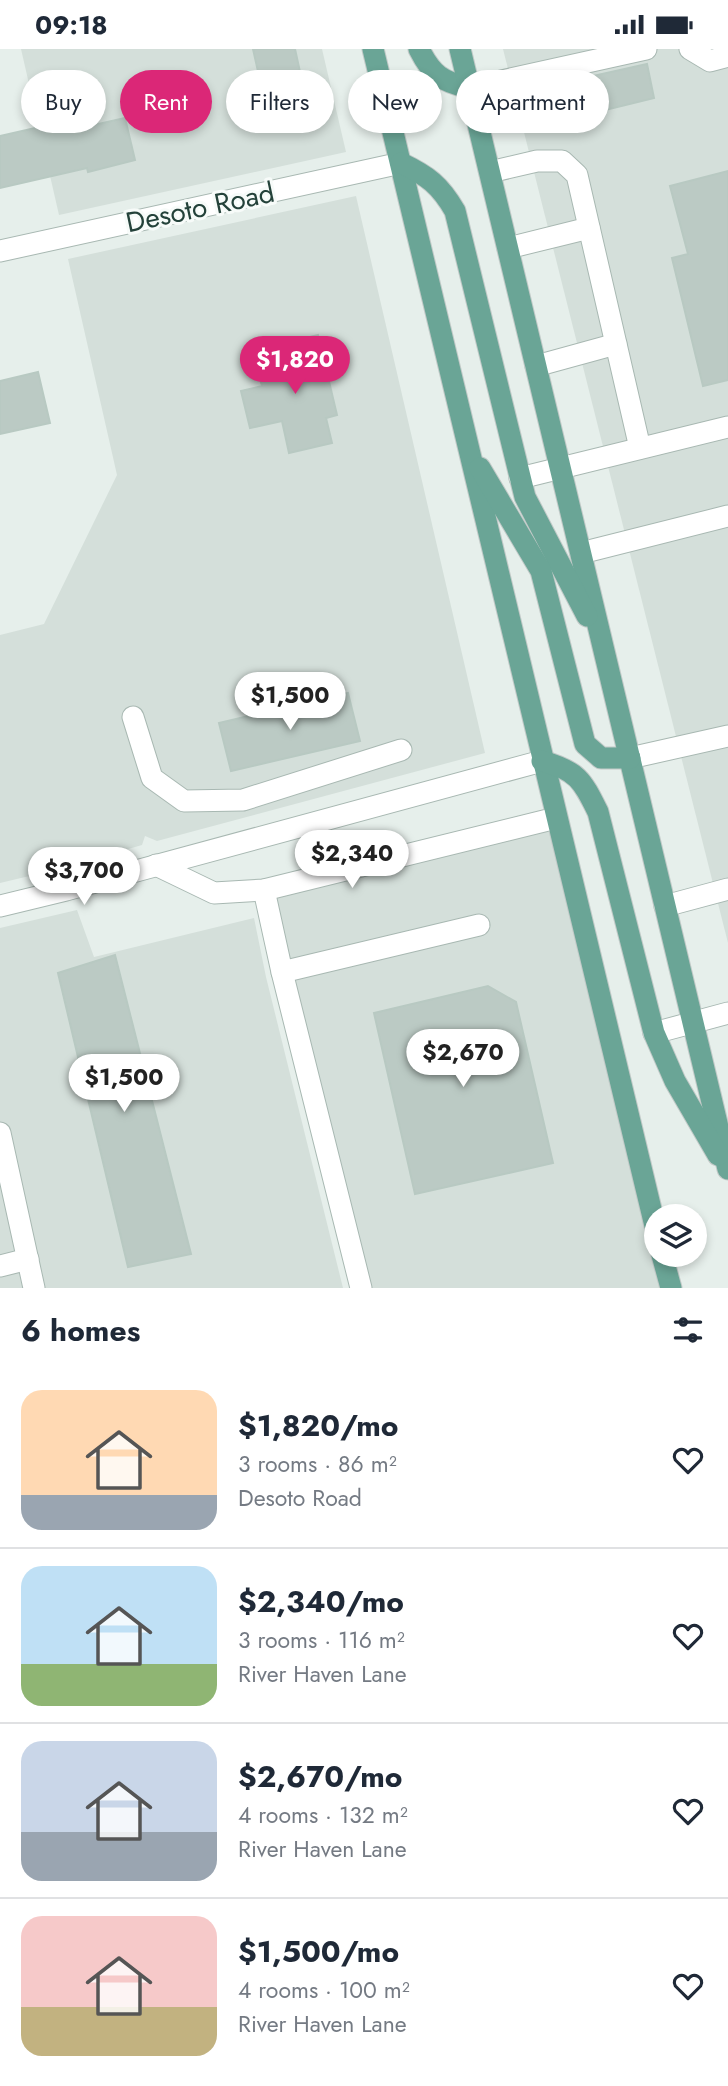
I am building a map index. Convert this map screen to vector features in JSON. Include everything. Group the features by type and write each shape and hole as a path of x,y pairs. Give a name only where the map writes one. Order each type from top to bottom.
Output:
{"main road":[{"path":"373,49 650,1204"},
{"path":"419,49 429,68 448,84 456,85"},
{"path":"460,49 465,70"},
{"path":"481,133 728,1170"},
{"path":"401,163 425,174 444,191 455,211 525,497 603,645"},
{"path":"468,448 541,571 585,744 601,758 630,758"},
{"path":"542,761 566,768 583,783 598,812 653,1033 675,1080 728,1170"},
{"path":"664,1267 668,1287"}],"street":[{"path":"551,70 646,49"},
{"path":"690,49 710,61 728,56"},
{"path":"490,172 537,160 562,161 577,176 640,448"},
{"name":"Desoto Road","path":"0,251 401,163"},
{"path":"508,248 589,228"},
{"path":"536,366 616,344"},
{"path":"520,478 728,427"},
{"path":"581,553 728,516"},
{"path":"133,717 152,778 184,801 243,800 401,750"},
{"path":"630,758 728,736"},
{"path":"0,906 542,761"},
{"path":"156,865 214,893 264,890 556,818"},
{"path":"665,906 728,889"},
{"path":"264,890 361,1288"},
{"path":"282,972 479,925"},
{"path":"653,1033 728,1013"},
{"path":"0,1133 34,1288"},
{"path":"0,1266 28,1259"}],"shaded area":[{"path":"21,49 322,49 327,70 226,70 226,133 334,133 334,100 346,152 59,215 40,133 106,133 106,70 26,70"},
{"path":"503,49 728,49 728,943 524,133 609,133 609,70 508,70"},
{"path":"356,196 485,753 157,841 145,836 142,845 0,883 0,635 44,624 117,475 68,259"},
{"path":"556,818 650,1204 644,1204 644,1267 659,1267 663,1288 361,1288 264,890"},
{"path":"77,910 94,957 254,918 266,977 343,1288 0,1288 0,928"}],"building":[{"path":"253,49 295,49 300,70 258,70"},
{"path":"647,64 654,98 609,109 609,72"},
{"path":"120,119 120,133 129,133 135,160 88,172 87,168 0,188 0,136 21,131 106,133 106,122"},
{"path":"728,171 728,380 703,386 672,258 688,254 670,186"},
{"path":"318,335 337,415 326,418 332,443 289,453 282,421 250,428 241,391 262,386 260,379 280,375 274,346"},
{"path":"38,372 50,423 0,434 0,381"},
{"path":"348,693 360,741 231,771 219,723"},
{"path":"115,955 191,1254 128,1267 58,973"},
{"path":"488,986 516,1002 553,1163 415,1194 374,1013"}]}
